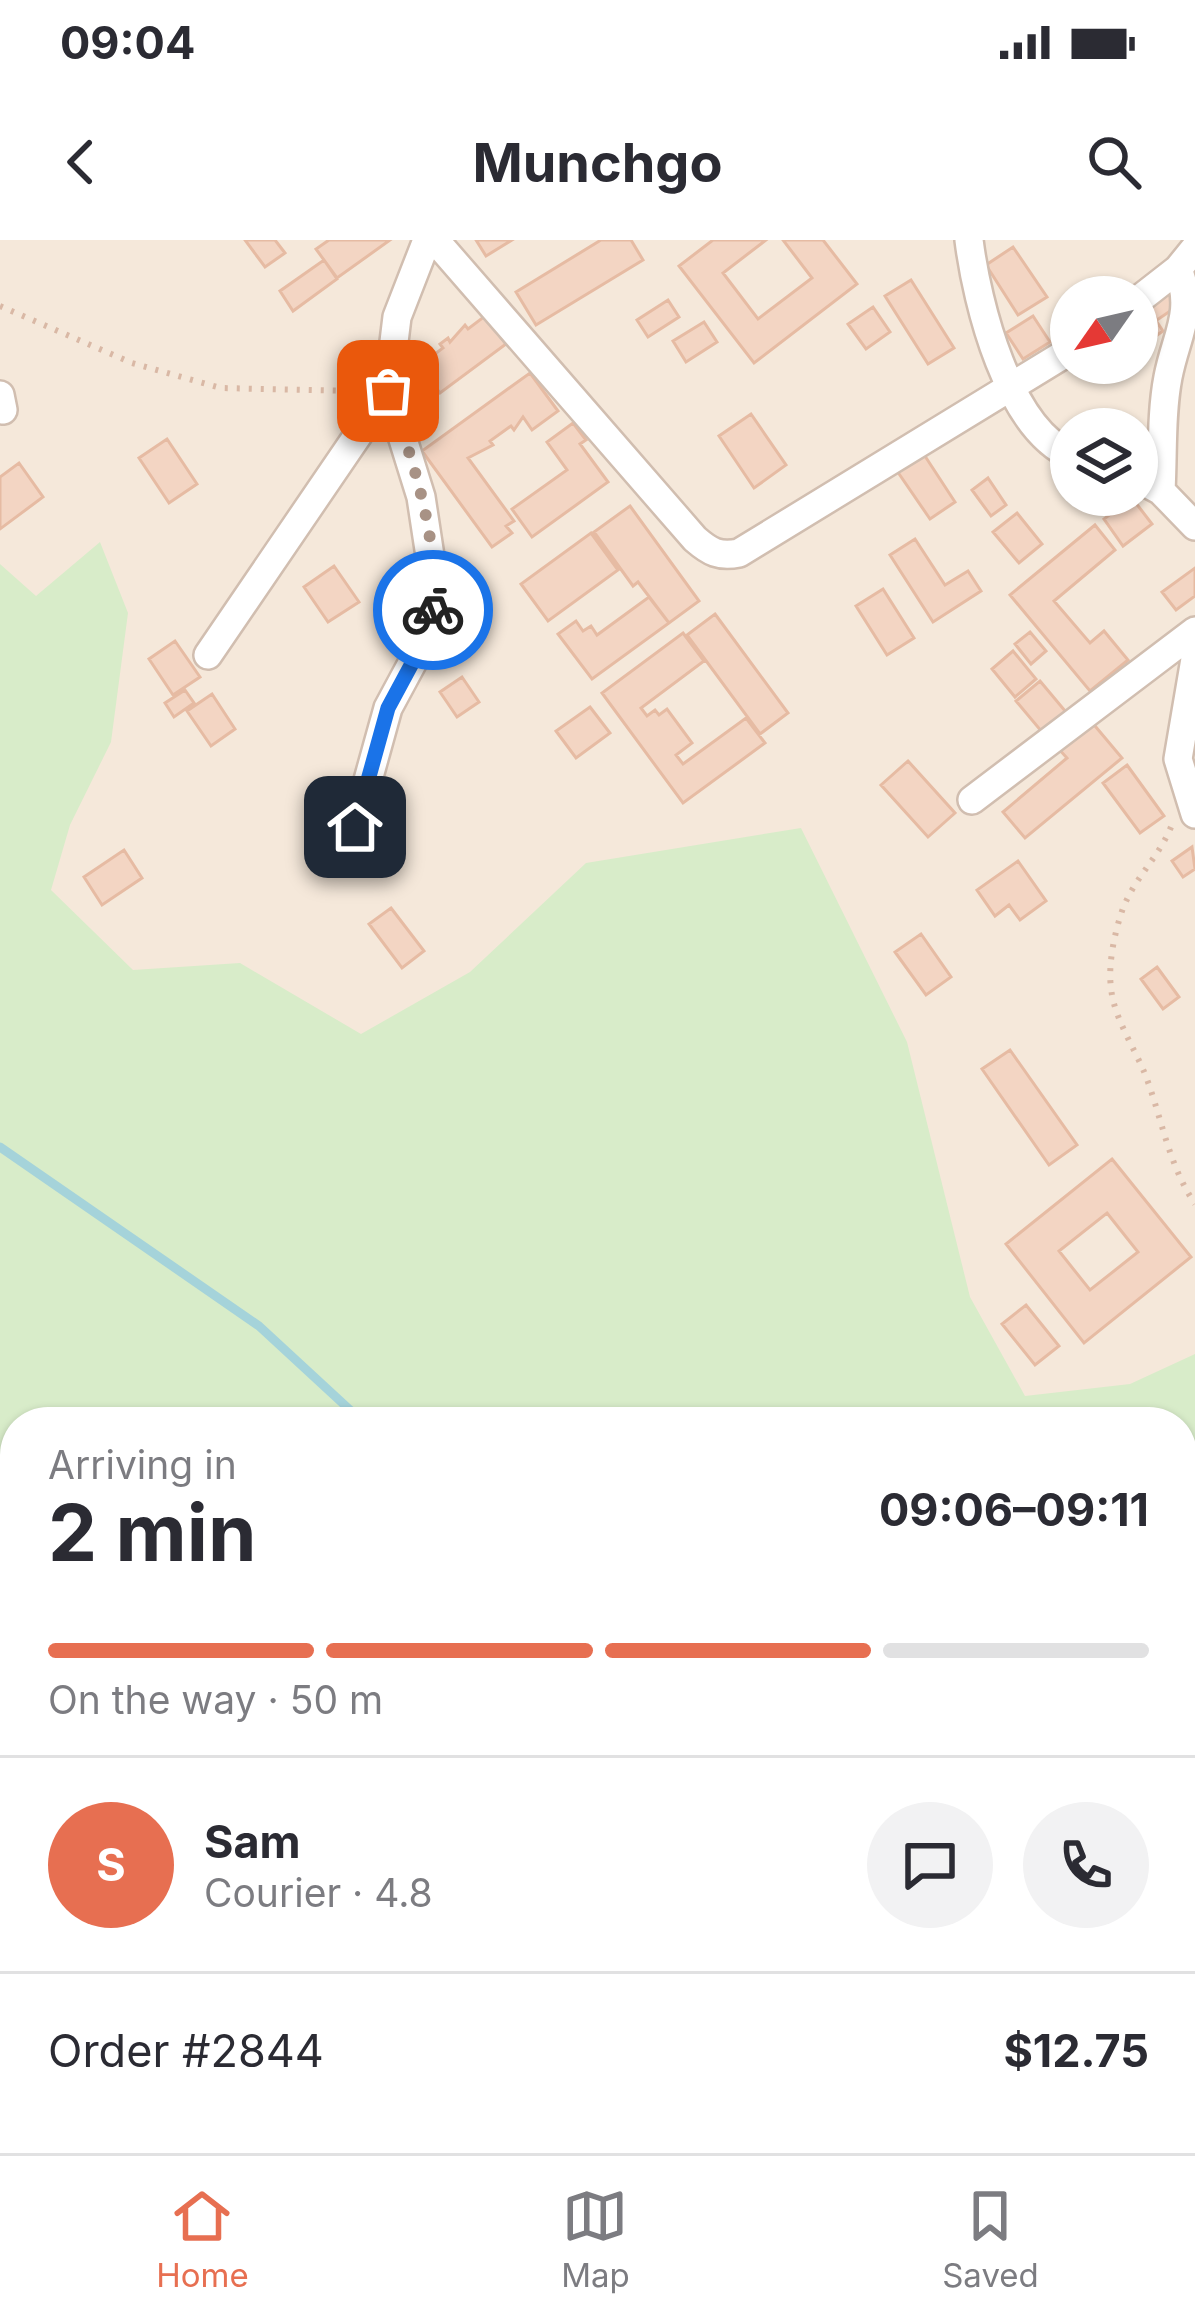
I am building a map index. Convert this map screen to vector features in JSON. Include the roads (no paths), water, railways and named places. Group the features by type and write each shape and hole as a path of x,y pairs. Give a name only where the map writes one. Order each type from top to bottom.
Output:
{"street":[{"path":"355,827 388,708 430,630 435,590 421,496 388,391 397,317 431,240 710,553 739,553 1050,364"},
{"path":"969,240 1009,391 1033,427 1050,440"},
{"path":"1158,283 1186,258"},
{"path":"1158,433 1168,376 1189,314 1186,258"},
{"path":"208,655 388,391"},
{"path":"1158,492 1195,526"},
{"path":"972,800 1195,631"},
{"path":"1195,659 1178,759 1195,814"}],"waterway":[{"path":"0,1147 259,1326 347,1407"}]}
